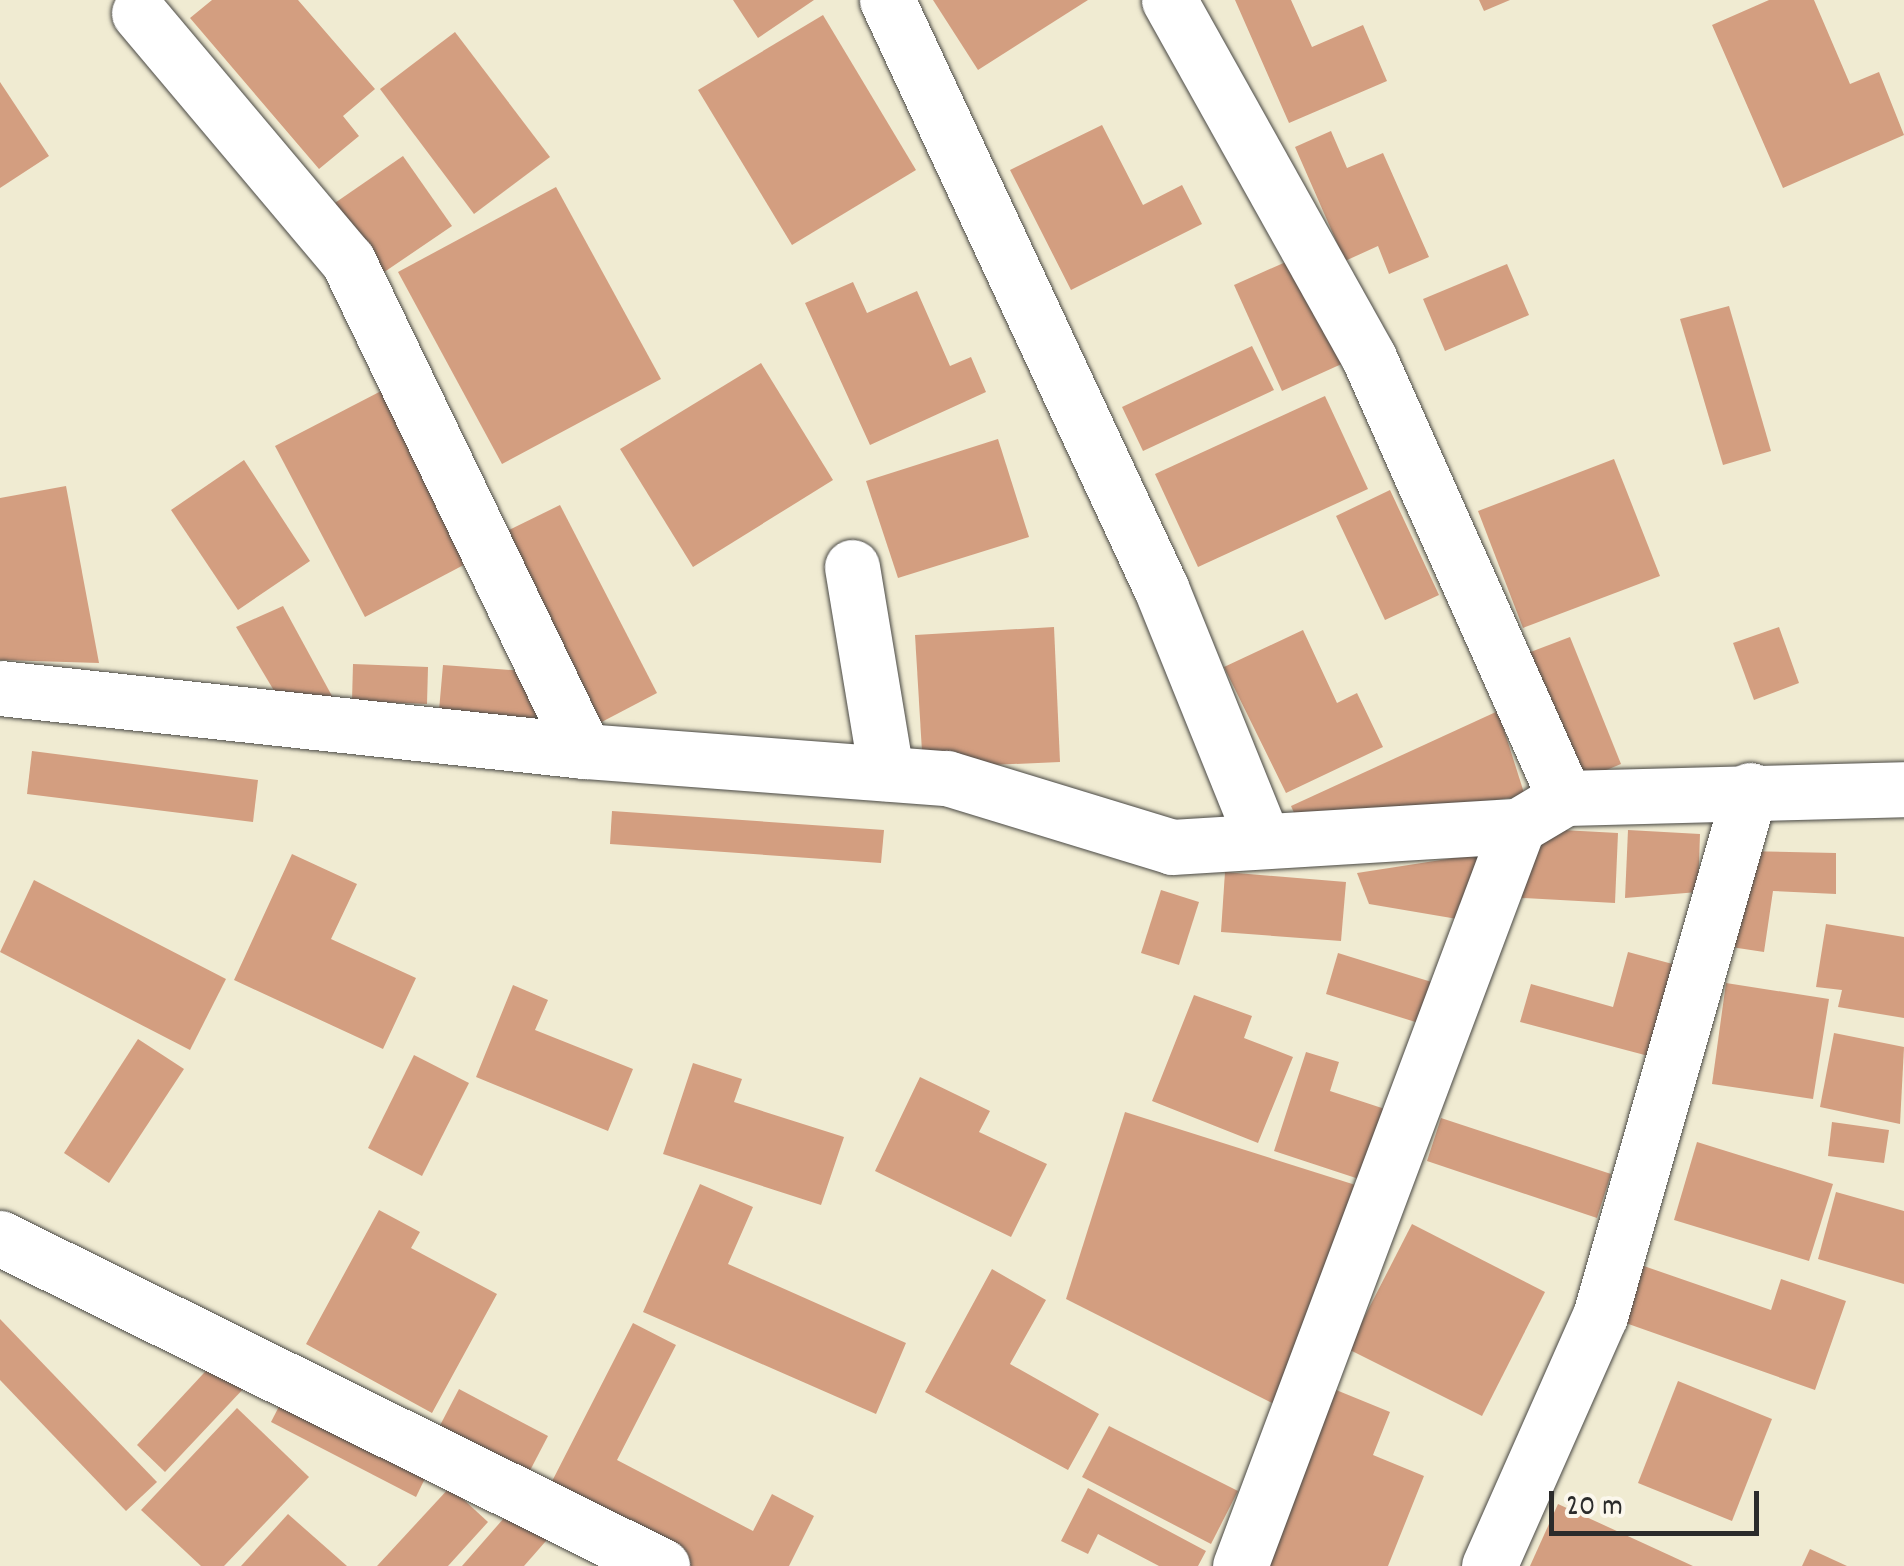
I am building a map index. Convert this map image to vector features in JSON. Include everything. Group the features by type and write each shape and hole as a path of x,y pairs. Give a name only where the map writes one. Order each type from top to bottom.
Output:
{"street":[{"path":"887,0 1162,588 1261,836"},
{"path":"1169,0 1370,358 1564,798"},
{"path":"138,13 348,261 584,751"},
{"path":"852,567 886,772"},
{"path":"0,688 584,751 947,778 1172,847 1261,836 1518,826 1564,798 1750,790 1904,789"},
{"path":"1489,1566 1600,1316 1750,790"},
{"path":"1240,1566 1518,826"},
{"path":"0,1238 662,1566"}],"building":[{"path":"212,0 298,0 375,89 343,116 359,136 319,169 190,18"},
{"path":"733,0 814,0 758,38"},
{"path":"933,0 1088,0 978,70"},
{"path":"1235,0 1291,0 1312,47 1363,25 1387,81 1289,123"},
{"path":"1479,0 1510,0 1484,11"},
{"path":"1769,0 1814,0 1850,84 1879,72 1904,135 1783,188 1712,25"},
{"path":"823,15 916,170 792,245 698,90"},
{"path":"455,32 550,157 474,214 380,89"},
{"path":"0,82 49,156 0,188"},
{"path":"1102,125 1143,205 1182,185 1202,224 1071,290 1010,170"},
{"path":"1331,131 1347,168 1383,153 1429,257 1389,274 1378,246 1345,261 1295,147"},
{"path":"403,156 452,226 377,277 329,207"},
{"path":"556,187 661,379 502,464 398,272"},
{"path":"1297,257 1346,362 1282,391 1234,285"},
{"path":"1507,264 1529,315 1445,351 1423,299"},
{"path":"853,282 867,313 917,291 950,366 971,357 986,392 870,445 805,303"},
{"path":"1729,306 1771,451 1723,465 1680,319"},
{"path":"1252,346 1274,390 1143,451 1122,407"},
{"path":"761,363 833,480 693,567 620,449"},
{"path":"385,389 475,559 365,617 275,446"},
{"path":"1325,396 1368,489 1198,567 1155,474"},
{"path":"998,439 1029,537 898,578 866,481"},
{"path":"1614,459 1660,576 1523,628 1478,511"},
{"path":"244,460 310,561 238,610 171,510"},
{"path":"66,486 99,663 0,660 0,498"},
{"path":"1390,490 1439,595 1385,620 1336,516"},
{"path":"560,505 657,693 594,726 497,536"},
{"path":"283,606 338,707 282,704 236,627"},
{"path":"1054,627 1060,762 923,768 915,635"},
{"path":"1779,627 1799,683 1754,700 1733,643"},
{"path":"1303,630 1337,703 1357,693 1383,747 1286,793 1224,667"},
{"path":"1570,637 1621,764 1575,783 1523,655"},
{"path":"353,664 428,667 427,704 352,701"},
{"path":"443,665 538,672 535,729 438,722"},
{"path":"1498,711 1525,796 1300,826 1291,806"},
{"path":"32,751 258,780 253,822 27,794"},
{"path":"612,811 884,830 881,863 610,844"},
{"path":"1525,828 1618,833 1615,903 1522,898"},
{"path":"1628,830 1700,834 1698,892 1625,898"},
{"path":"1743,851 1836,853 1836,894 1773,891 1764,952 1731,947"},
{"path":"1486,853 1469,921 1369,904 1357,873"},
{"path":"292,854 357,884 331,939 416,978 383,1049 234,980"},
{"path":"1225,872 1346,882 1341,941 1221,932"},
{"path":"34,880 226,979 190,1050 0,952"},
{"path":"1161,890 1199,902 1179,965 1141,953"},
{"path":"1826,924 1904,937 1904,1018 1838,1007 1842,990 1816,987"},
{"path":"1628,952 1680,966 1656,1058 1520,1022 1531,984 1613,1007"},
{"path":"1338,953 1438,984 1425,1025 1326,994"},
{"path":"1726,983 1829,999 1813,1099 1712,1084"},
{"path":"513,985 548,1000 535,1030 633,1069 608,1131 476,1077"},
{"path":"1194,995 1252,1016 1244,1038 1293,1057 1258,1143 1152,1101"},
{"path":"1834,1033 1904,1047 1900,1124 1820,1107"},
{"path":"138,1039 184,1069 109,1183 64,1153"},
{"path":"1306,1052 1339,1062 1330,1091 1388,1110 1365,1181 1274,1151"},
{"path":"414,1055 469,1083 422,1176 368,1148"},
{"path":"693,1063 742,1079 734,1102 844,1137 821,1205 663,1154"},
{"path":"920,1077 990,1111 979,1132 1047,1164 1011,1237 875,1171"},
{"path":"1125,1112 1365,1188 1282,1408 1066,1299"},
{"path":"1441,1118 1611,1174 1597,1218 1427,1161"},
{"path":"1832,1122 1889,1130 1884,1163 1828,1156"},
{"path":"1697,1142 1833,1184 1809,1261 1674,1220"},
{"path":"700,1184 753,1207 728,1264 906,1343 876,1414 643,1312"},
{"path":"1836,1192 1904,1211 1904,1284 1818,1259"},
{"path":"379,1210 420,1232 411,1248 497,1294 432,1413 306,1344"},
{"path":"1412,1224 1545,1292 1482,1416 1348,1349"},
{"path":"1638,1264 1771,1310 1781,1279 1846,1301 1815,1390 1620,1321"},
{"path":"992,1269 1046,1300 1010,1364 1099,1414 1068,1470 925,1392"},
{"path":"0,1319 157,1482 126,1511 0,1380"},
{"path":"633,1323 676,1345 617,1460 753,1531 772,1494 814,1516 789,1566 682,1566 545,1495"},
{"path":"216,1360 245,1387 165,1472 137,1445"},
{"path":"1678,1381 1772,1419 1732,1521 1638,1483"},
{"path":"1319,1383 1390,1412 1373,1455 1424,1476 1388,1566 1246,1566"},
{"path":"288,1389 433,1462 416,1497 271,1422"},
{"path":"459,1389 548,1436 524,1482 435,1435"},
{"path":"237,1408 309,1477 224,1566 201,1566 141,1510"},
{"path":"1109,1426 1238,1491 1211,1544 1082,1477"},
{"path":"450,1487 488,1522 448,1566 377,1566"},
{"path":"1088,1488 1206,1551 1198,1566 1159,1566 1098,1534 1088,1554 1061,1541"},
{"path":"518,1502 553,1533 524,1566 462,1566"},
{"path":"1558,1504 1693,1566 1530,1566"},
{"path":"288,1514 347,1566 241,1566"},
{"path":"1810,1549 1847,1566 1802,1566"}]}
